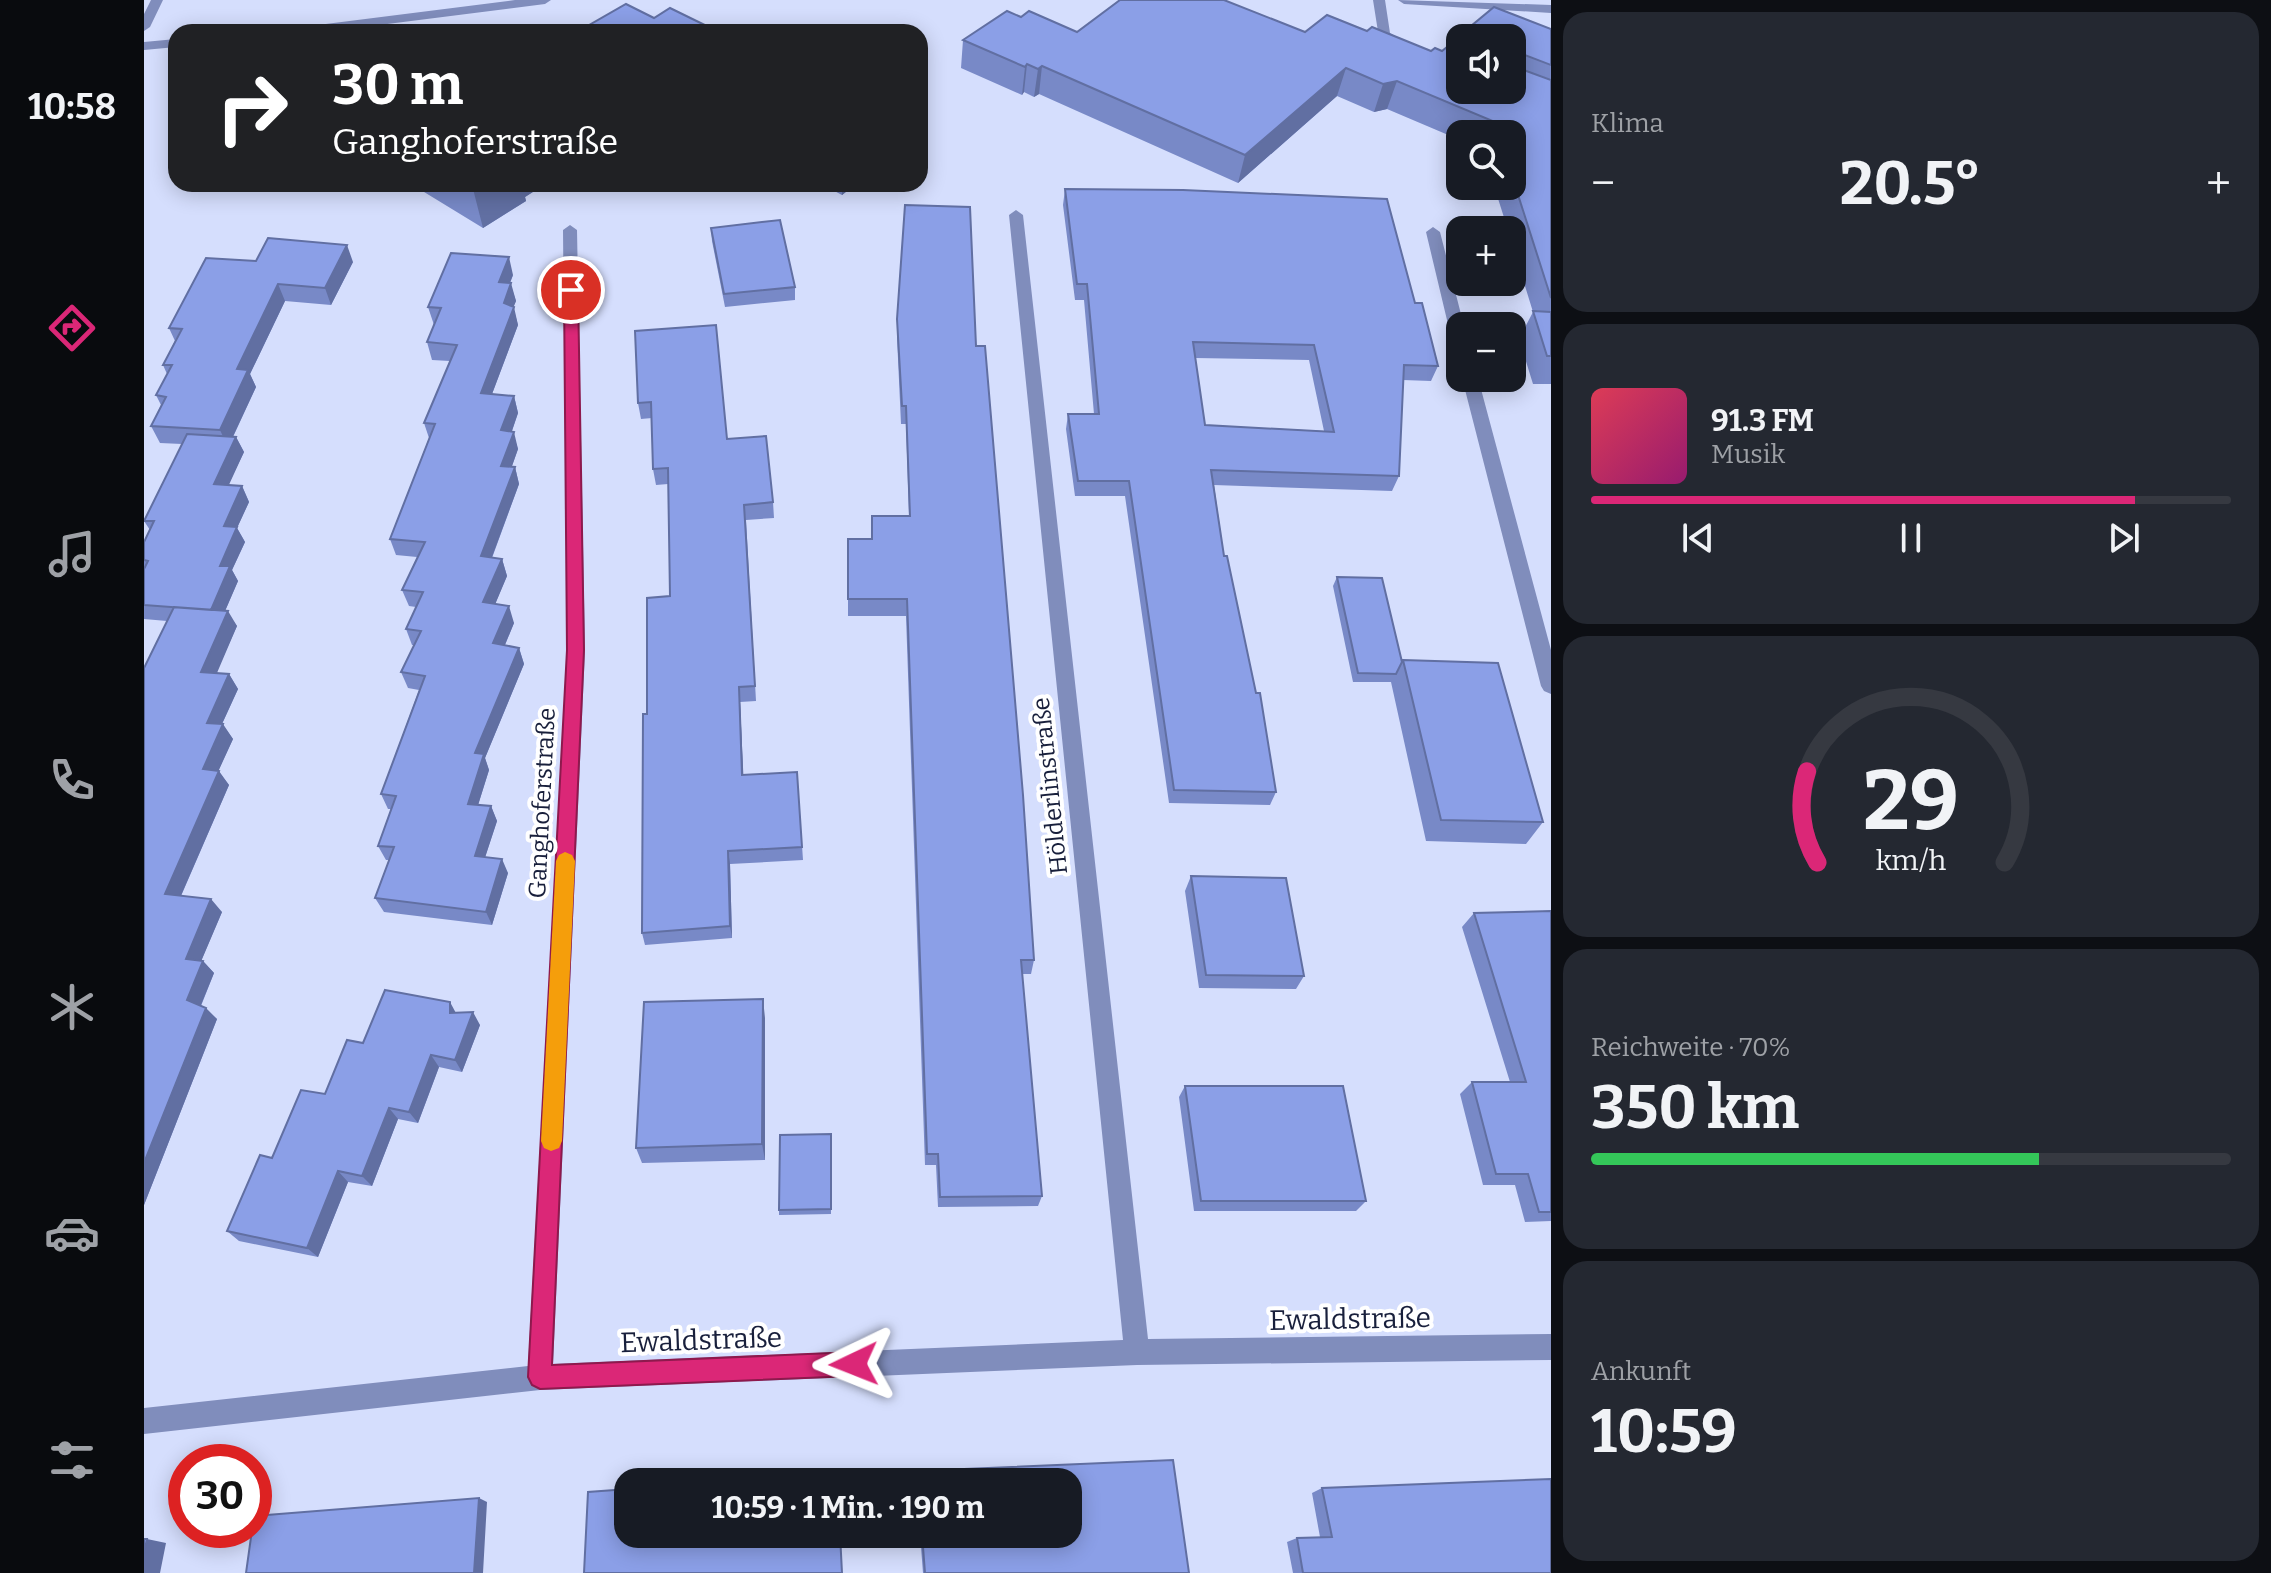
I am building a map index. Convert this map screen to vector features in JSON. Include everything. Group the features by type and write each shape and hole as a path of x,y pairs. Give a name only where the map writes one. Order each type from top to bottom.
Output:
{"street":[{"path":"144,27 157,0"},
{"path":"357,24 545,0"},
{"path":"1379,0 1384,35 1419,53"},
{"path":"1404,0 1551,9"},
{"path":"144,46 168,44"},
{"name":"Hölderlinstraße","path":"1016,215 1137,1352"},
{"name":"Ganghoferstraße","path":"540,1377 576,650 570,230"},
{"path":"1433,232 1453,312"},
{"path":"1474,392 1551,686"},
{"name":"Ewaldstraße","path":"144,1421 540,1377 1137,1352 1551,1347"}],"building":[{"path":"1120,0 1224,0 1305,32 1327,15 1367,31 1372,27 1431,51 1446,48 1446,102 1397,81 1383,84 1346,68 1245,155 1042,66 1038,69 1027,64 1025,67 963,40 1007,11 1021,17 1029,11 1077,32"},
{"path":"626,4 654,18 670,8 703,24 591,24"},
{"path":"1494,7 1551,29 1551,65 1526,55 1526,24 1473,24"},
{"path":"1526,71 1551,80 1551,298 1520,200 1526,200 1526,120 1490,120 1452,104 1526,104"},
{"path":"1065,189 1183,190 1387,199 1415,303 1422,303 1438,366 1404,365 1399,476 1211,470 1224,556 1227,556 1256,693 1260,693 1276,792 1174,790 1129,481 1078,481 1068,414 1099,414 1087,284 1077,284","holes":["1193,342 1314,345 1334,432 1205,425"]},
{"path":"905,205 970,207 976,346 985,346 1023,795 1034,960 1021,960 1042,1196 940,1197 938,1154 927,1154 907,599 848,599 848,539 872,539 872,516 910,516 906,406 902,406 897,319"},
{"path":"780,220 795,287 724,294 711,228"},
{"path":"268,238 347,245 325,288 278,284 237,369 248,370 220,430 151,426 166,397 156,395 172,365 163,365 182,329 169,328 206,258 256,261"},
{"path":"451,253 509,257 499,282 511,283 504,303 514,307 481,393 514,396 501,430 514,432 501,466 515,467 481,556 502,559 483,602 509,606 493,643 519,648 475,753 484,754 468,804 491,806 475,856 502,859 486,912 375,898 394,847 378,846 396,796 381,794 425,676 401,672 421,631 406,629 423,592 402,590 425,542 390,539 435,424 424,423 457,345 427,342 441,308 428,307"},
{"path":"1533,311 1551,312 1551,356 1547,356"},
{"path":"716,325 727,439 766,436 773,502 744,505 755,686 739,687 742,775 797,772 802,847 728,851 730,926 642,933 647,598 670,596 668,468 653,469 651,402 638,403 635,331"},
{"path":"187,434 236,437 214,484 242,486 224,526 237,527 220,566 230,566 211,610 144,605 144,569 148,561 144,560 144,542 154,521 144,521"},
{"path":"1337,577 1382,578 1402,662 1396,674 1358,673"},
{"path":"174,607 228,611 201,672 229,674 207,723 223,724 203,769 219,771 165,894 211,899 186,959 203,961 187,1000 206,1008 144,1163 144,668"},
{"path":"1403,660 1498,663 1543,822 1441,820"},
{"path":"1191,876 1286,878 1304,976 1206,975"},
{"path":"1551,911 1551,1212 1539,1212 1528,1174 1496,1174 1472,1082 1526,1082 1474,913"},
{"path":"385,990 450,1002 450,1013 473,1012 455,1060 431,1055 409,1112 389,1108 362,1176 338,1171 307,1248 227,1231 260,1155 272,1158 301,1090 325,1094 347,1040 363,1043"},
{"path":"763,999 762,1144 636,1148 644,1002"},
{"path":"1185,1086 1343,1086 1366,1201 1201,1201"},
{"path":"831,1134 831,1209 779,1210 780,1135"},
{"path":"1173,1460 1189,1573 925,1573 923,1548 1082,1548 1082,1468 987,1468"},
{"path":"1551,1479 1551,1573 1303,1573 1297,1538 1332,1537 1322,1488"},
{"path":"614,1490 614,1548 841,1548 842,1573 584,1573 588,1492"},
{"path":"479,1498 474,1573 246,1573 249,1548 272,1548 272,1515"}],"slow traffic":[{"path":"551,1141 565,861"}],"route":[{"path":"571,290 576,650 540,1377 854,1364"}]}
